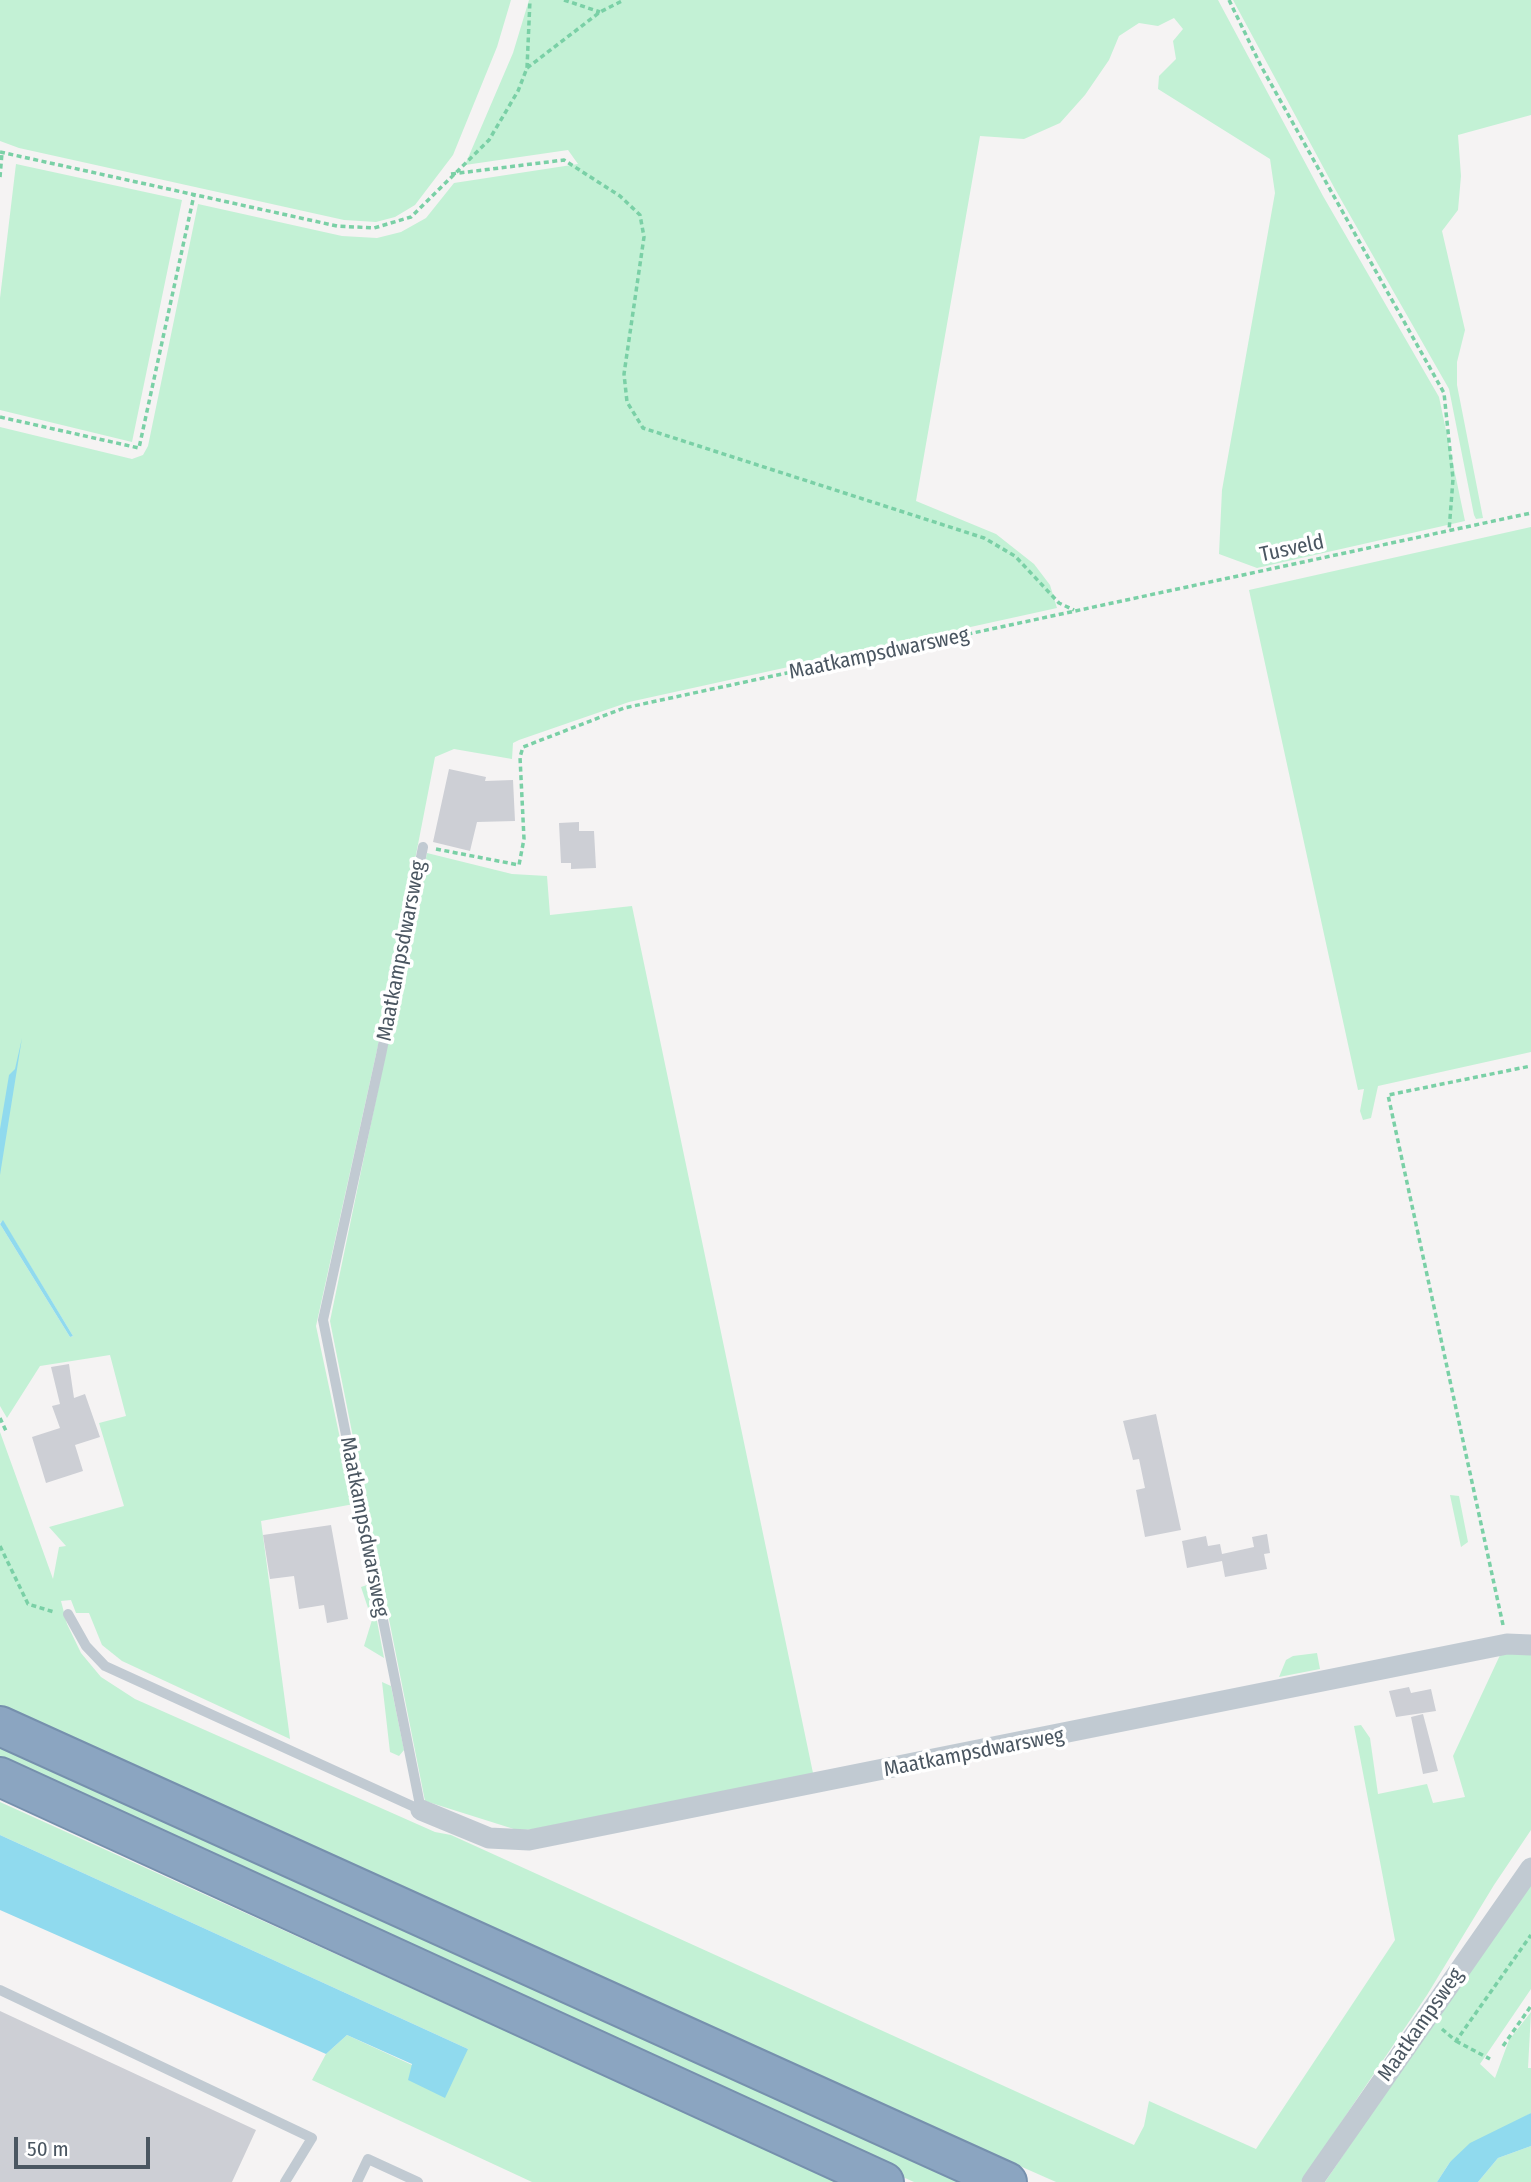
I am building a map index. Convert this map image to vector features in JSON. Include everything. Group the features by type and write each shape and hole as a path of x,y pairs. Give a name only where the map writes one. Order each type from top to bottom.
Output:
{"highway":[{"path":"0,1726 1007,2182"},
{"path":"0,1777 884,2182"}],"street":[{"name":"Maatkampsdwarsweg","path":"421,1810 489,1838 529,1840 1507,1644 1531,1645"},
{"name":"Maatkampsweg","path":"1312,2182 1531,1868"}],"lane":[{"name":"Maatkampsdwarsweg","path":"421,1810 323,1320 382,1055 423,847"},
{"name":"Maatkampsdwarsweg","path":"68,1614 86,1646 105,1666 421,1810"},
{"path":"0,1990 312,2138 285,2182"},
{"path":"357,2182 368,2159 418,2182"}],"path":[{"path":"0,177 1,152 337,226 374,228 411,217 451,174 489,140 518,91 527,68 530,0"},
{"path":"564,0 600,12"},
{"path":"527,68 600,12 624,0"},
{"path":"1229,0 1261,66 1444,393 1453,479 1449,531"},
{"path":"451,174 564,160 620,196 640,215 644,237 624,374 627,401 643,428 984,538 1016,556 1059,603 1077,610"},
{"path":"0,417 139,449 194,195"},
{"name":"Tusveld","path":"1059,615 1531,513"},
{"name":"Maatkampsdwarsweg","path":"423,847 519,865 524,839 521,750 529,743 550,734 624,708 1059,615"},
{"path":"1507,1644 1388,1095 1531,1066"},
{"path":"0,1418 7,1433"},
{"path":"0,1546 28,1604 42,1611 68,1614"},
{"path":"1456,2041 1531,1935"},
{"path":"1503,2046 1531,2006"},
{"path":"1427,2017 1456,2041 1490,2059"}],"green space":[{"path":"0,0 511,0 497,47 453,155 415,205 395,217 376,222 344,220 19,148 0,141"},
{"path":"529,0 1218,0 1323,196 1439,397 1465,521 1257,568 1219,554 1222,490 1275,193 1270,159 1158,89 1159,76 1176,59 1173,41 1183,29 1174,18 1158,26 1139,23 1119,36 1109,60 1085,95 1060,123 1024,139 980,136 916,501 996,534 1034,564 1050,585 1057,608 629,702 519,740 513,743 512,759 454,749 435,757 385,1014 316,1326 354,1504 261,1521 290,1739 122,1661 102,1645 89,1613 76,1613 71,1600 61,1601 67,1624 81,1653 101,1677 135,1699 435,1832 451,1835 1134,2145 1144,2126 1149,2101 1256,2149 1395,1940 1354,1726 1361,1725 1370,1738 1378,1794 1427,1784 1433,1803 1465,1797 1453,1756 1501,1653 1531,1649 1531,1830 1427,1995 1301,2182 1056,2182 705,2027 0,1705 0,1432 53,1579 59,1547 66,1546 49,1527 124,1506 99,1423 126,1416 110,1355 40,1366 7,1418 0,1406 0,1224 70,1337 73,1336 3,1221 0,1223 0,427 132,459 143,455 148,446 198,204 342,236 377,238 401,232 426,218 454,183 578,164 568,150 465,165 513,53"},
{"path":"1233,0 1531,0 1531,115 1458,135 1461,176 1458,210 1442,231 1465,330 1457,362 1457,385 1483,518 1476,519 1474,515 1449,389 1335,189"},
{"path":"16,164 182,200 132,442 0,410 0,298"},
{"path":"1531,527 1531,1052 1378,1086 1371,1118 1363,1120 1360,1111 1364,1089 1358,1090 1249,590"},
{"path":"427,853 512,874 547,876 550,915 632,906 813,1773 539,1829 517,1830 425,1801 330,1321"},
{"path":"1450,1495 1459,1496 1468,1542 1461,1547"},
{"path":"370,1584 384,1658 364,1646 372,1620 361,1587"},
{"path":"1317,1653 1320,1669 1279,1677 1286,1660 1293,1656"},
{"path":"382,1682 391,1686 404,1750 399,1756 390,1752"},
{"path":"0,1736 979,2182 914,2182 673,2075 0,1767"},
{"path":"0,1802 840,2182 532,2182 312,2080 326,2054 347,2035 412,2065 468,2049 0,1835"},
{"path":"1531,1877 1531,1989 1480,2064 1495,2078 1509,2040 1531,2012 1528,2068 1531,2068 1531,2113 1450,2162 1437,2182 1325,2182"},
{"path":"1531,2146 1531,2182 1478,2182 1498,2158"}],"water":[{"path":"22,1038 0,1175 0,1129 9,1075 15,1069"},
{"path":"3,1220 73,1336 70,1337 0,1224"},
{"path":"0,1835 468,2049 445,2098 408,2080 412,2064 347,2035 326,2054 0,1910"},
{"path":"1531,2113 1531,2146 1498,2158 1478,2182 1437,2182 1450,2162 1470,2143"}],"building":[{"path":"449,769 486,777 485,781 513,780 515,821 477,822 470,851 433,842"},
{"path":"579,822 579,831 594,831 596,868 571,869 571,863 561,863 559,823"},
{"path":"69,1364 74,1398 85,1394 100,1437 75,1445 83,1471 46,1483 32,1437 60,1428 52,1406 60,1404 51,1367"},
{"path":"1156,1414 1181,1530 1145,1537 1136,1490 1145,1488 1139,1459 1133,1460 1123,1421"},
{"path":"331,1525 348,1619 327,1623 324,1605 299,1609 294,1576 270,1579 263,1535"},
{"path":"1267,1534 1270,1553 1264,1554 1267,1569 1225,1577 1222,1561 1187,1568 1182,1541 1206,1536 1208,1546 1220,1544 1222,1554 1254,1547 1252,1537"},
{"path":"1409,1687 1411,1693 1431,1689 1436,1711 1396,1717 1389,1691"},
{"path":"1423,1714 1438,1771 1423,1774 1411,1717"},
{"path":"0,2011 256,2130 232,2182 0,2182"}]}
